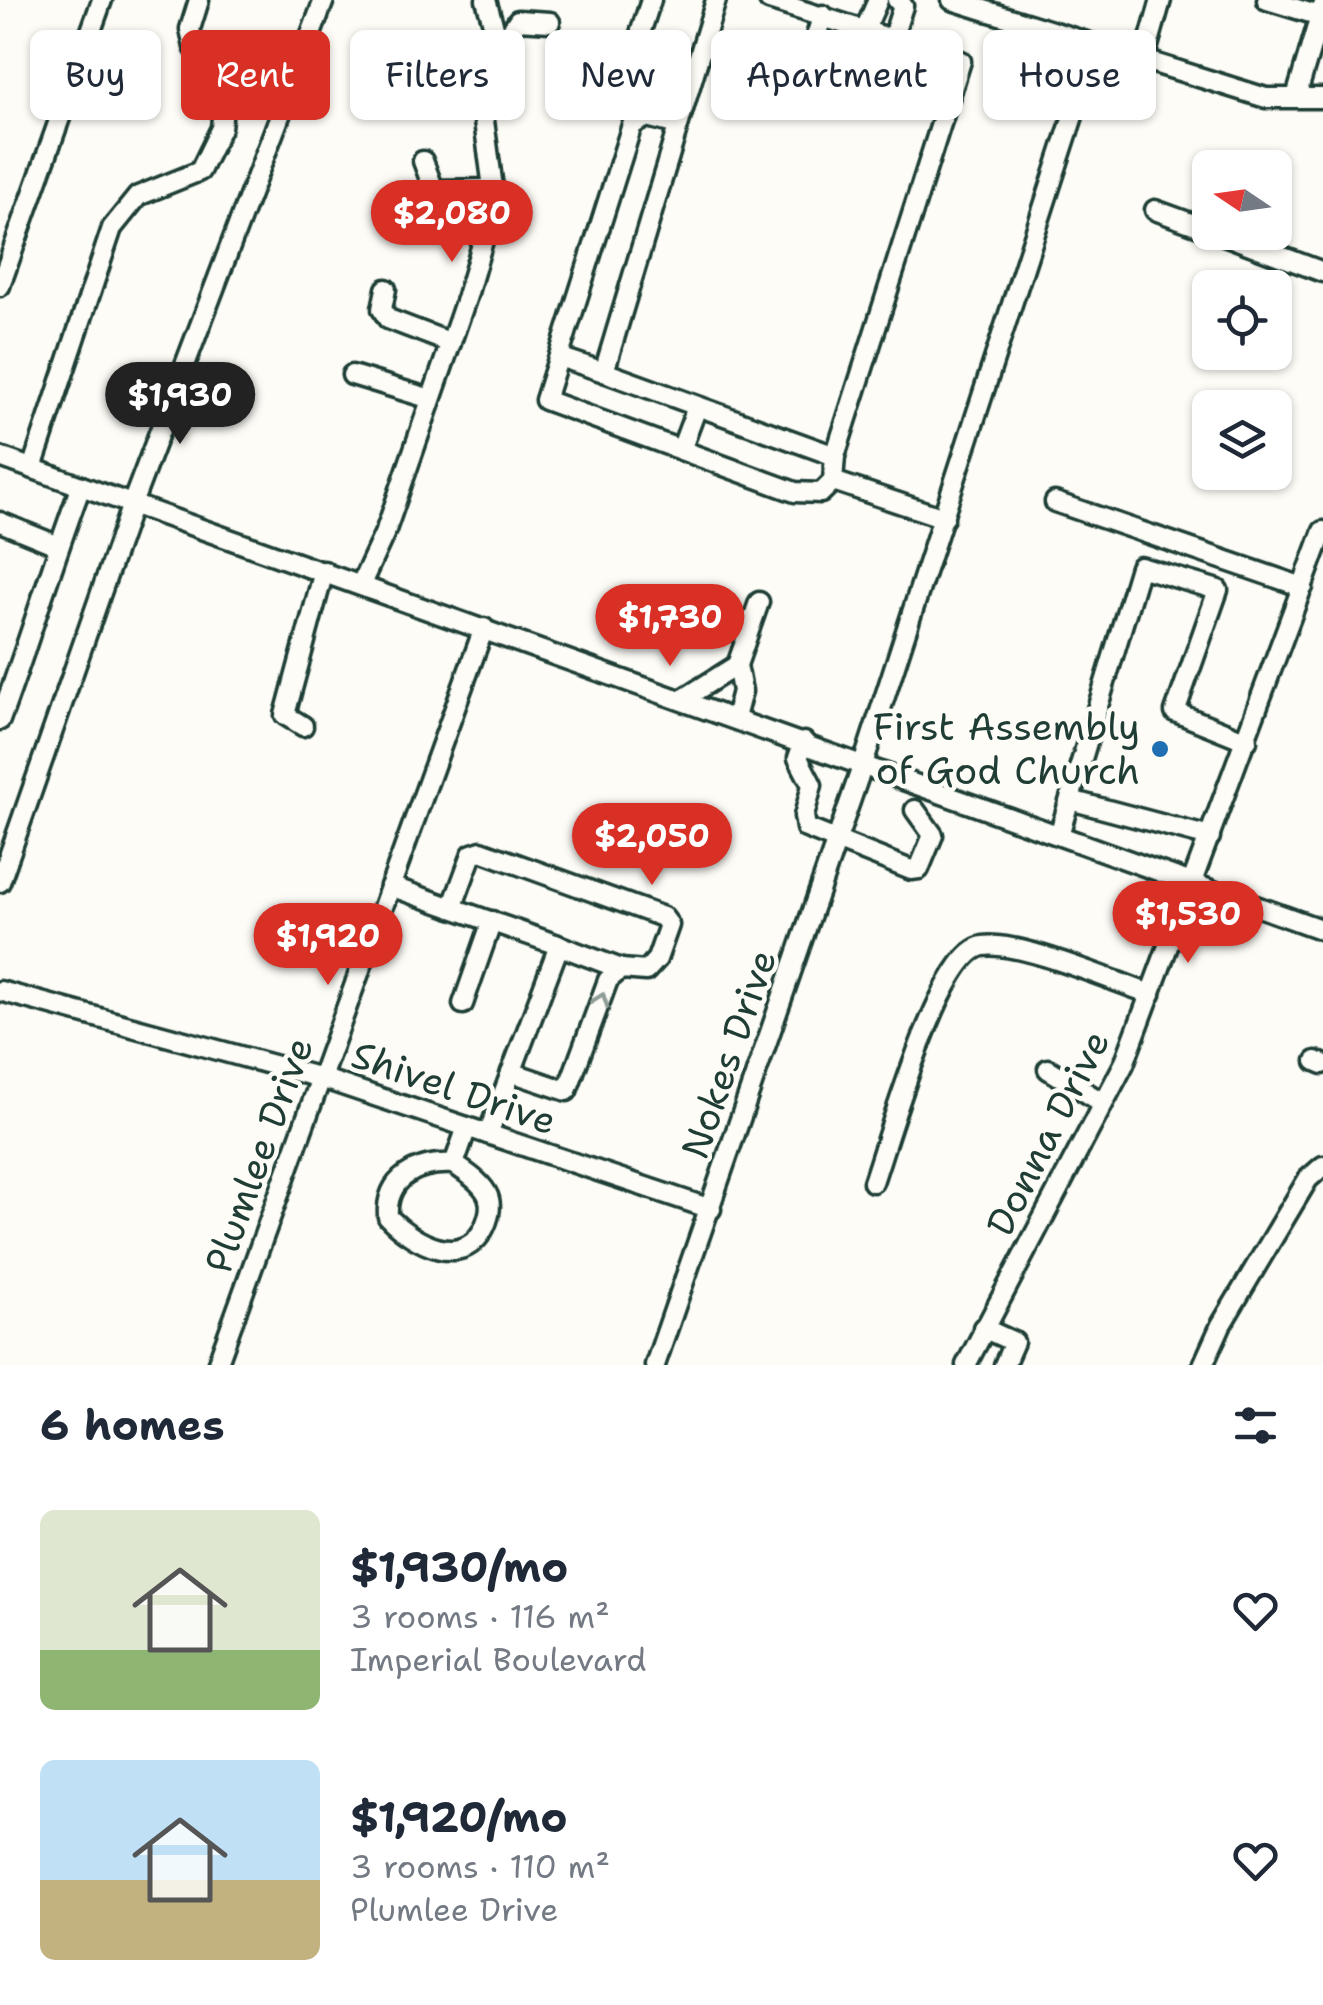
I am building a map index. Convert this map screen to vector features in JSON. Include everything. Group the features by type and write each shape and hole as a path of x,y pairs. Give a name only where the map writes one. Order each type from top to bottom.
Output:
{"street":[{"path":"0,286 102,0"},
{"path":"32,468 112,228 138,196 200,172 221,128 224,97 194,47 190,29 199,0"},
{"path":"0,882 132,504 324,0"},
{"path":"486,0 495,30"},
{"path":"641,30 651,0"},
{"path":"604,372 716,0"},
{"path":"769,0 870,30"},
{"path":"823,15 815,39 815,54 824,63 840,68 848,62 867,29 878,0"},
{"path":"895,30 902,6 896,0"},
{"path":"952,0 977,4 1052,30"},
{"path":"1152,30 1161,0"},
{"path":"1267,0 1322,11 1296,98"},
{"path":"803,10 819,2 834,7 844,22"},
{"path":"511,30 518,20 550,22"},
{"path":"1156,64 1266,98 1323,98"},
{"path":"678,125 646,117 632,125 546,400 795,492 821,493 833,481 835,456 942,120"},
{"path":"360,584 386,530 489,220 493,189 486,120"},
{"name":"Nokes Drive","path":"655,1365 863,764 1072,120"},
{"path":"422,161 434,190 493,189"},
{"path":"1155,210 1192,223"},
{"path":"1264,250 1323,272"},
{"path":"386,289 382,309 388,319 451,343"},
{"path":"559,357 835,456"},
{"path":"352,374 432,399"},
{"path":"680,450 697,407"},
{"path":"0,457 1323,930"},
{"path":"833,481 944,518"},
{"path":"0,720 82,486"},
{"path":"1056,502 1302,587"},
{"path":"0,522 59,546"},
{"name":"Donna Drive","path":"966,1365 1124,1064 1195,883 1323,532"},
{"path":"1193,582 1202,553"},
{"path":"1060,834 1140,567 1218,590 1175,712 1246,741"},
{"path":"303,726 285,715 324,572"},
{"path":"735,718 742,692 736,665 759,602"},
{"name":"Plumlee Drive","path":"217,1365 484,628"},
{"path":"683,699 736,665"},
{"path":"804,742 798,765 812,785 804,824 836,841 911,870 919,869 932,834 915,810"},
{"path":"1070,800 1210,837"},
{"path":"390,886 621,969 646,971 657,959 669,925 663,918 482,851 472,854 452,908"},
{"path":"463,1004 492,921"},
{"path":"488,1134 557,951 555,944"},
{"path":"872,1182 934,1008 968,950 986,945 1016,950 1152,994"},
{"path":"511,1072 567,1092 608,980 621,969"},
{"name":"Shivel Drive","path":"0,991 321,1078 711,1209"},
{"path":"1048,1069 1103,1103"},
{"path":"454,1164 467,1127"},
{"path":"454,1164 487,1192 490,1204 481,1234 472,1245 458,1252 438,1249 400,1229 388,1217 387,1202 402,1176 418,1167 454,1164"},
{"path":"1203,1365 1221,1325 1298,1196 1323,1166"},
{"path":"984,1328 1014,1342 1004,1365"}],"place":[{"name":"First Assembly of God Church","path":"1160,749"}]}
